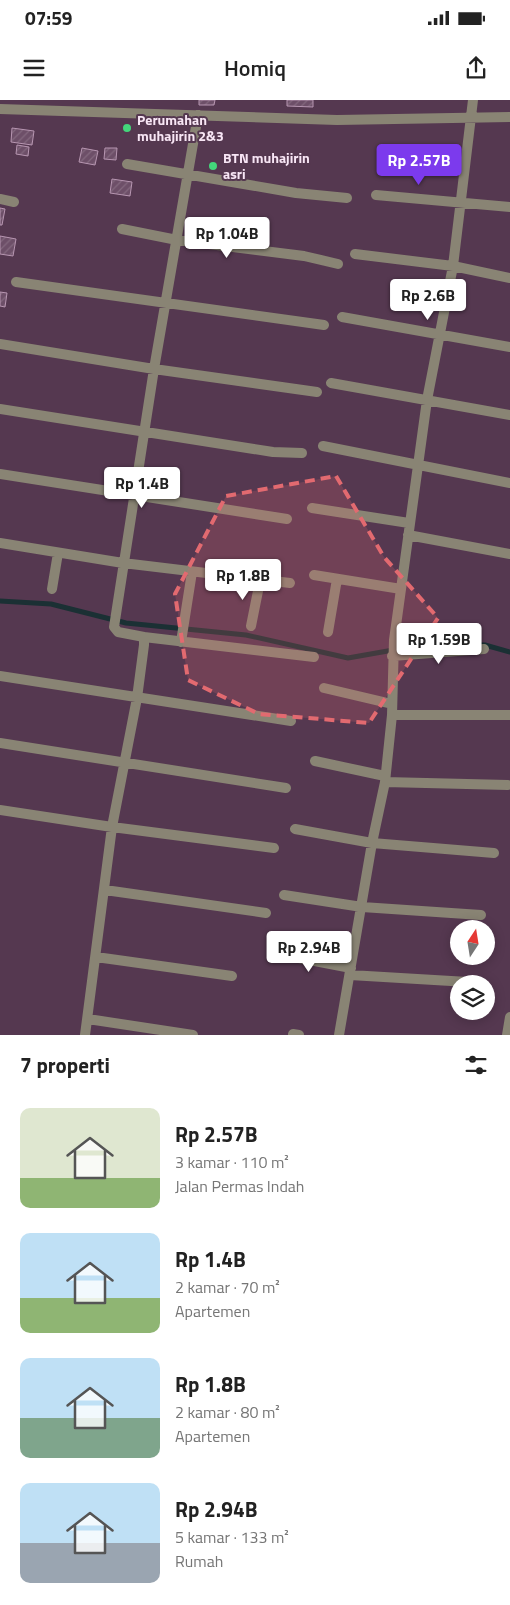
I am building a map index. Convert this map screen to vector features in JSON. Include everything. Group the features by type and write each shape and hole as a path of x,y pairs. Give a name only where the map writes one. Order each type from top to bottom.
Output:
{"street":[{"path":"339,1035 385,779 392,715 392,656 409,523 427,400 453,266 473,100"},
{"path":"0,109 336,120 510,117"},
{"path":"198,116 154,369 114,628 118,632 144,637 182,638 314,657"},
{"path":"127,164 296,193 347,198"},
{"path":"376,195 510,207"},
{"path":"0,199 14,202"},
{"path":"122,229 177,240 304,256 338,264"},
{"path":"356,254 453,266 510,278"},
{"path":"16,282 324,325"},
{"path":"342,317 439,336 510,347"},
{"path":"0,344 154,369 316,392"},
{"path":"331,383 510,415"},
{"path":"0,409 273,452 302,453"},
{"path":"323,446 510,483"},
{"path":"0,474 287,519"},
{"path":"312,508 409,523"},
{"path":"408,535 510,554"},
{"path":"0,543 123,563 260,581 290,583"},
{"path":"52,589 58,552"},
{"path":"182,638 192,572"},
{"path":"314,575 401,589"},
{"path":"328,632 337,579"},
{"path":"251,626 260,581"},
{"path":"85,1035 112,828 137,698 144,637"},
{"path":"392,656 484,650"},
{"path":"0,676 291,721"},
{"path":"324,688 392,704"},
{"path":"392,715 510,715"},
{"path":"0,743 286,788"},
{"path":"315,761 385,779 508,785"},
{"path":"0,810 112,828 274,848"},
{"path":"295,829 372,843 494,853"},
{"path":"105,890 266,913"},
{"path":"284,895 362,907 481,915"},
{"path":"273,953 350,971 450,980"},
{"path":"96,956 232,976"},
{"path":"506,1035 510,1017"},
{"path":"88,1019 193,1035"}],"highlighted area":[{"path":"336,476 384,557 438,618 369,723 259,714 188,680 175,594 226,496"}],"building":[{"path":"199,100 215,100 214,105 199,105"},
{"path":"287,100 313,100 313,107 287,106"},
{"path":"12,128 34,131 32,145 11,142"},
{"path":"17,145 29,147 28,156 16,154"},
{"path":"82,148 98,151 95,165 79,162"},
{"path":"105,148 117,148 116,160 104,159"},
{"path":"112,179 132,182 130,196 110,193"},
{"path":"0,208 5,209 2,225 0,225"},
{"path":"0,236 16,239 13,256 0,254"},
{"path":"0,292 7,293 5,307 0,306"}],"waterway":[{"path":"0,601 51,604 126,623 246,635 348,658 433,643 485,645 510,652"}],"place":[{"name":"Perumahan muhajirin 2&3","path":"127,128"},
{"name":"BTN muhajirin asri","path":"213,166"}]}
